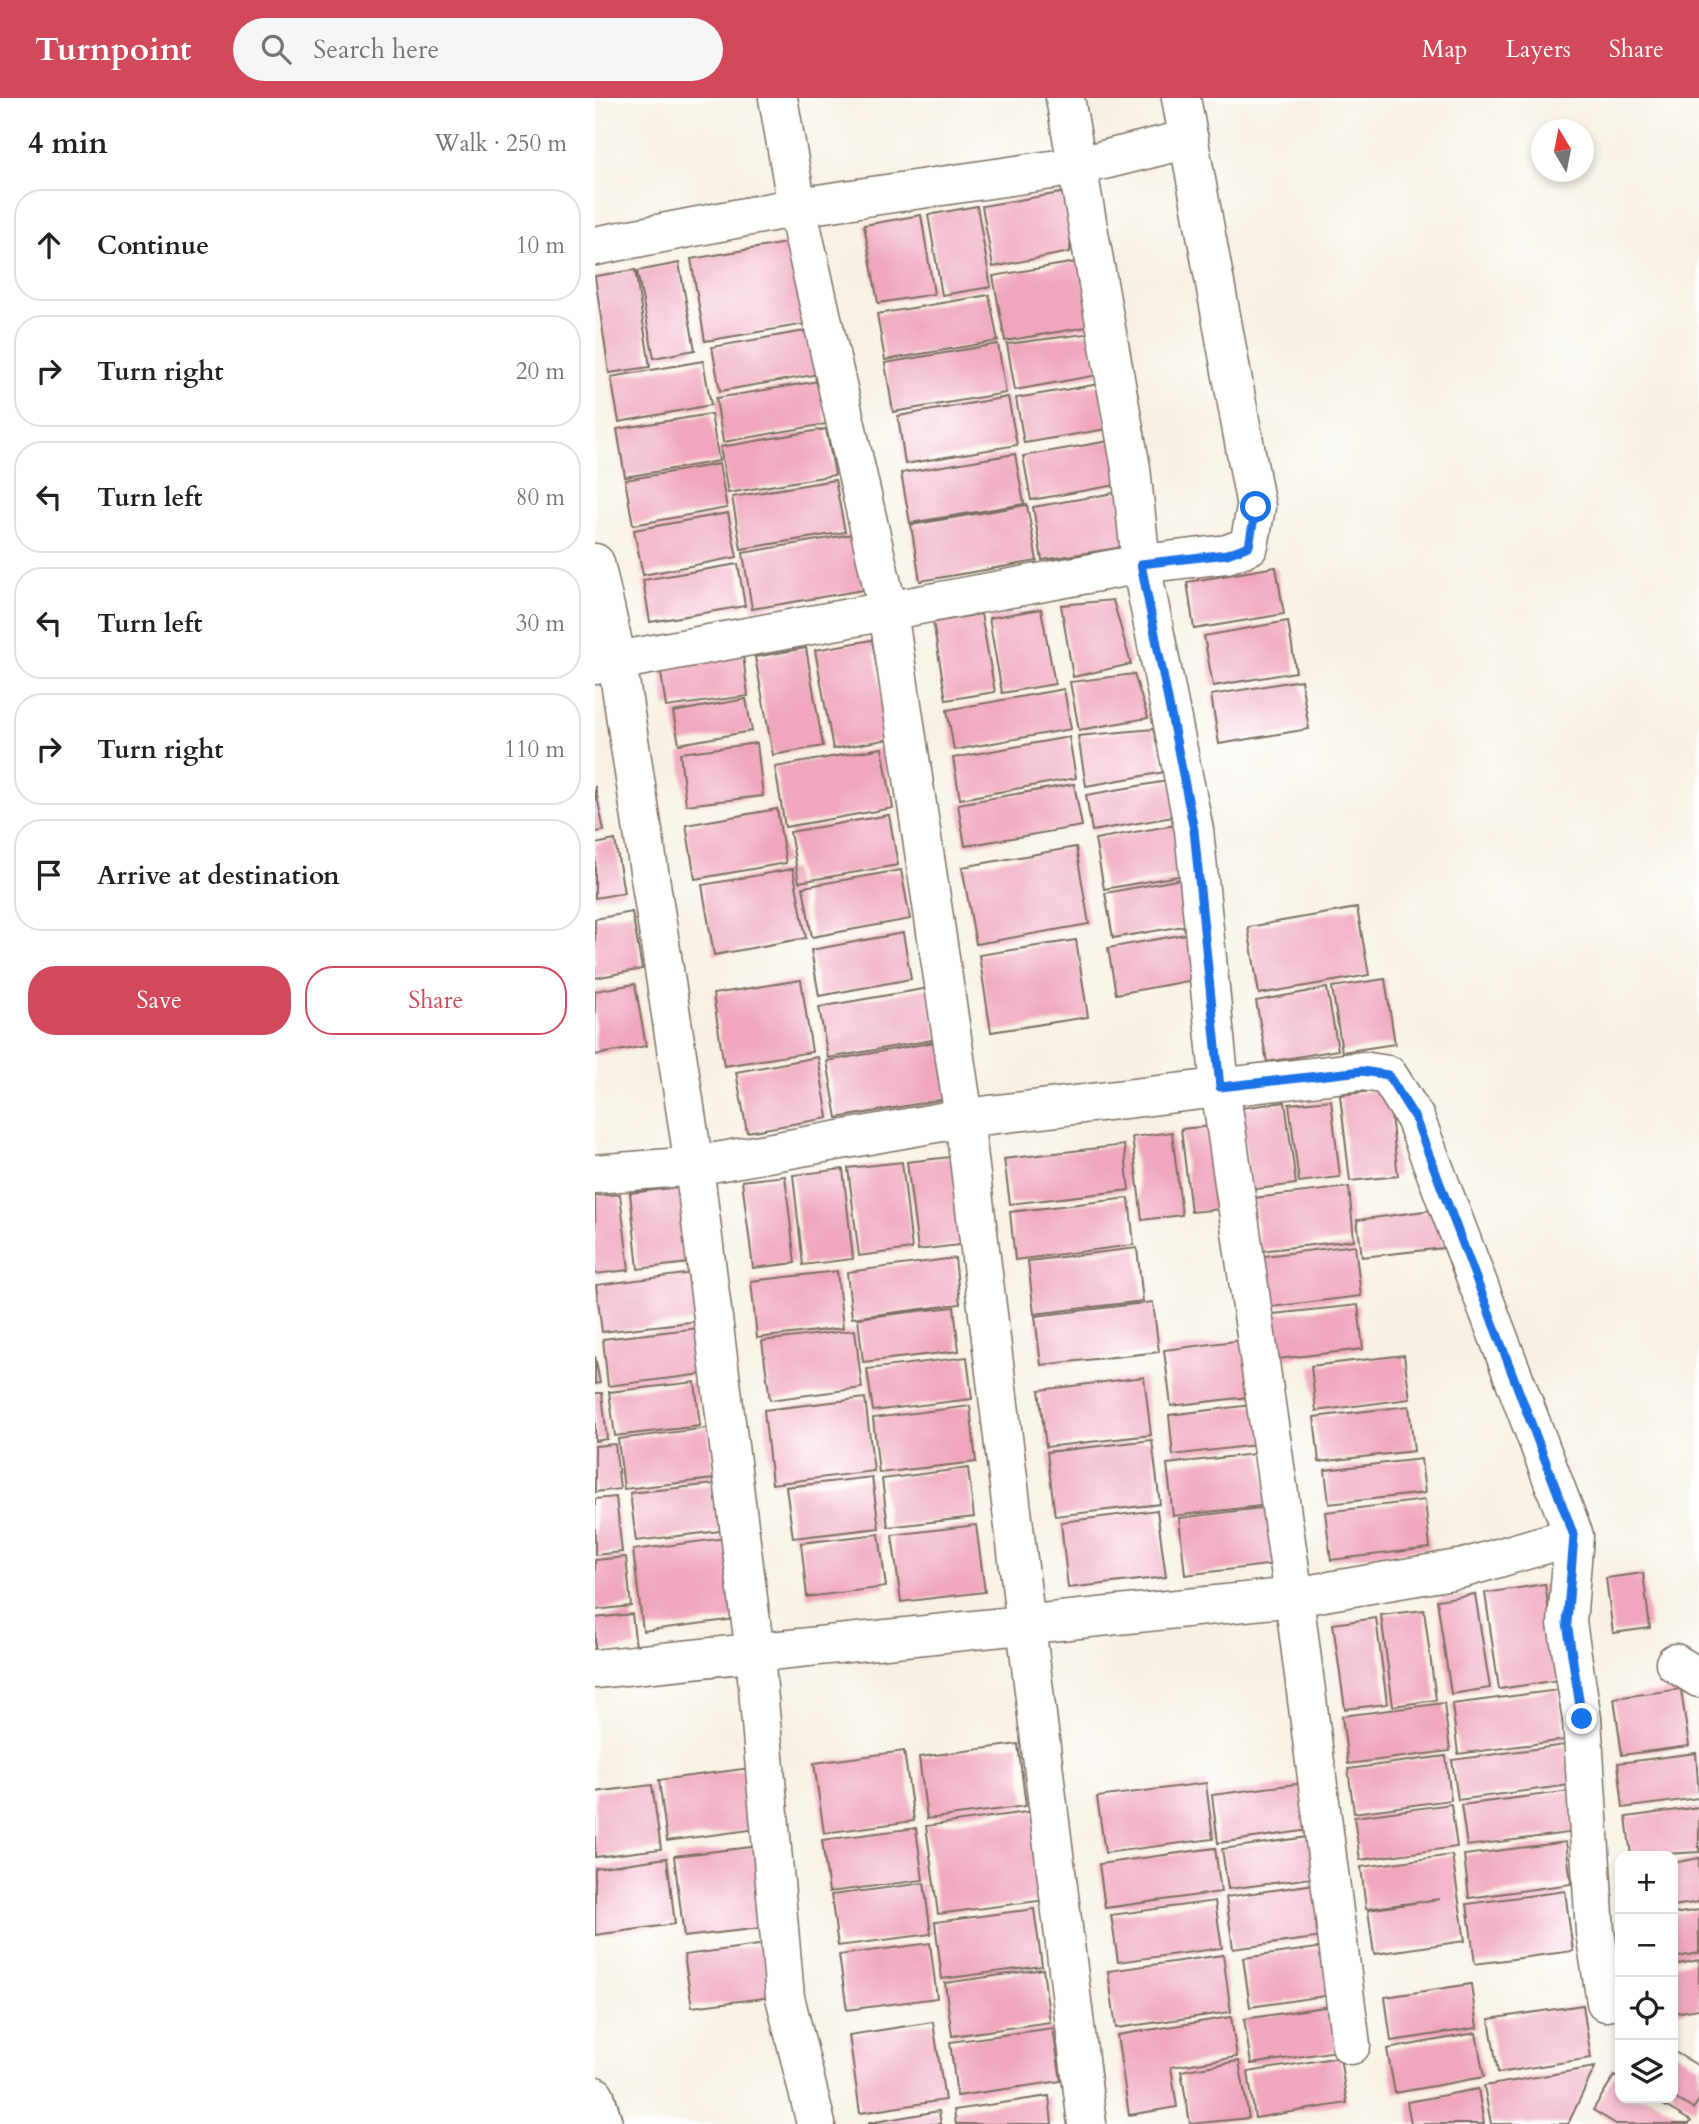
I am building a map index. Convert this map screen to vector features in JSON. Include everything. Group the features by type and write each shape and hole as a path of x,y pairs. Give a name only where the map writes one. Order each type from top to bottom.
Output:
{"street":[{"path":"778,98 797,207 888,611 964,1118 1087,2124"},
{"path":"1065,98 1131,468 1141,564 1194,830 1220,1087 1294,1597 1351,2045"},
{"path":"606,663 1141,564 1227,554 1249,546 1256,507 1181,98"},
{"path":"595,246 797,207 1079,166 1189,139"},
{"path":"595,564 606,663 694,1166 755,1654 785,1997 816,2124"},
{"path":"595,1174 694,1166 964,1118 1362,1071 1388,1075 1415,1118 1574,1536 1567,1623 1582,1719 1595,1931 1606,2002"},
{"path":"595,1669 1294,1597 1464,1568 1574,1536"},
{"path":"595,2096 603,2124"}],"building":[{"path":"1073,191 1070,252 993,267 982,206"},
{"path":"977,206 991,287 942,295 928,215"},
{"path":"921,215 934,294 878,303 864,225"},
{"path":"792,242 806,324 705,341 691,259"},
{"path":"1082,261 1092,326 1005,341 993,276"},
{"path":"679,263 695,350 654,358 637,271"},
{"path":"635,270 650,367 609,373 595,276"},
{"path":"989,295 998,341 885,360 877,314"},
{"path":"811,330 819,374 720,391 712,347"},
{"path":"1092,333 1098,375 1015,390 1007,344"},
{"path":"998,344 1006,393 893,412 885,363"},
{"path":"703,361 711,405 619,422 611,377"},
{"path":"819,381 826,424 723,442 716,398"},
{"path":"1100,384 1107,429 1024,443 1016,398"},
{"path":"1008,397 1017,445 905,464 898,416"},
{"path":"711,414 719,461 625,477 617,429"},
{"path":"826,429 835,475 728,493 720,447"},
{"path":"1115,440 1122,484 1031,500 1023,456"},
{"path":"1015,454 1024,504 910,523 901,473"},
{"path":"719,464 727,508 633,525 625,480"},
{"path":"835,480 845,532 741,549 732,497"},
{"path":"1120,492 1130,546 1042,560 1033,507"},
{"path":"1027,505 1037,561 920,581 911,525"},
{"path":"728,513 737,557 643,575 634,530"},
{"path":"853,534 863,590 752,609 743,553"},
{"path":"738,564 745,606 650,622 643,580"},
{"path":"1276,567 1284,614 1194,629 1187,582"},
{"path":"1113,600 1131,664 1073,677 1061,605"},
{"path":"1041,609 1055,684 1002,693 989,618"},
{"path":"981,614 995,692 946,700 933,622"},
{"path":"1288,621 1296,672 1213,686 1204,636"},
{"path":"872,640 890,739 833,749 815,650"},
{"path":"806,648 823,746 773,755 755,657"},
{"path":"743,655 748,696 666,707 660,666"},
{"path":"1134,674 1148,718 1079,730 1070,682"},
{"path":"1301,680 1309,729 1219,744 1211,695"},
{"path":"1064,689 1071,729 954,750 947,710"},
{"path":"746,699 752,731 679,744 673,712"},
{"path":"1153,729 1165,772 1086,786 1078,736"},
{"path":"1069,737 1076,778 960,799 953,758"},
{"path":"757,743 763,796 686,805 680,753"},
{"path":"882,748 893,808 785,827 775,767"},
{"path":"1173,780 1179,816 1092,831 1086,795"},
{"path":"1074,784 1082,826 965,846 958,804"},
{"path":"595,786 604,831 595,832"},
{"path":"777,809 786,863 695,879 686,825"},
{"path":"889,815 898,865 799,882 790,832"},
{"path":"1181,824 1190,874 1104,889 1095,839"},
{"path":"615,840 624,893 595,898 595,844"},
{"path":"1076,847 1089,924 976,944 962,867"},
{"path":"793,869 806,938 714,955 702,885"},
{"path":"901,870 910,919 812,937 803,887"},
{"path":"1182,879 1190,925 1113,938 1105,893"},
{"path":"1357,908 1369,975 1259,994 1248,927"},
{"path":"632,912 642,969 595,978 595,919"},
{"path":"903,933 911,979 819,996 811,950"},
{"path":"1191,933 1199,979 1116,994 1108,948"},
{"path":"1076,940 1088,1017 991,1032 979,955"},
{"path":"1385,979 1395,1044 1342,1052 1332,987"},
{"path":"801,980 812,1052 724,1066 713,994"},
{"path":"635,984 646,1046 595,1055 595,991"},
{"path":"929,988 938,1039 828,1058 819,1007"},
{"path":"1327,988 1338,1050 1267,1062 1256,1001"},
{"path":"941,1041 951,1098 837,1118 827,1061"},
{"path":"818,1057 828,1118 747,1132 736,1072"},
{"path":"1388,1089 1398,1176 1350,1181 1340,1095"},
{"path":"1331,1100 1340,1177 1299,1182 1289,1104"},
{"path":"1285,1102 1296,1184 1250,1190 1241,1108"},
{"path":"1222,1125 1232,1208 1191,1212 1181,1129"},
{"path":"1172,1132 1182,1215 1142,1220 1132,1137"},
{"path":"1124,1145 1129,1190 1010,1204 1004,1159"},
{"path":"958,1156 968,1244 918,1250 907,1162"},
{"path":"902,1162 912,1249 859,1256 848,1168"},
{"path":"843,1169 853,1259 803,1265 793,1175"},
{"path":"785,1176 795,1263 753,1268 742,1181"},
{"path":"680,1187 689,1263 638,1269 630,1193"},
{"path":"1349,1187 1354,1240 1260,1251 1254,1198"},
{"path":"620,1194 629,1270 595,1274 595,1196"},
{"path":"1129,1198 1134,1245 1015,1260 1010,1212"},
{"path":"1440,1209 1444,1248 1362,1257 1357,1220"},
{"path":"1355,1245 1361,1296 1262,1308 1256,1257"},
{"path":"1137,1248 1143,1301 1034,1314 1028,1261"},
{"path":"955,1258 960,1304 852,1318 847,1272"},
{"path":"837,1271 843,1328 757,1338 751,1281"},
{"path":"693,1273 699,1321 602,1332 596,1285"},
{"path":"1153,1302 1159,1352 1041,1365 1035,1316"},
{"path":"1358,1305 1363,1349 1269,1360 1264,1315"},
{"path":"954,1307 959,1351 863,1362 858,1318"},
{"path":"699,1328 704,1374 608,1386 603,1339"},
{"path":"855,1330 862,1388 770,1400 762,1341"},
{"path":"1250,1339 1256,1396 1171,1406 1164,1350"},
{"path":"1404,1355 1410,1399 1316,1411 1311,1366"},
{"path":"595,1356 600,1383 595,1384"},
{"path":"967,1357 972,1399 873,1411 867,1369"},
{"path":"1144,1377 1151,1435 1046,1447 1039,1390"},
{"path":"695,1382 700,1426 615,1436 609,1392"},
{"path":"595,1393 602,1393 607,1439 595,1441"},
{"path":"865,1398 874,1471 772,1484 764,1410"},
{"path":"1260,1404 1265,1444 1173,1455 1169,1415"},
{"path":"970,1406 976,1462 879,1473 873,1418"},
{"path":"1409,1406 1414,1451 1319,1462 1314,1417"},
{"path":"708,1428 714,1479 624,1489 618,1439"},
{"path":"1152,1440 1160,1504 1055,1516 1047,1452"},
{"path":"615,1444 620,1489 595,1492 595,1446"},
{"path":"1262,1453 1269,1505 1173,1516 1167,1464"},
{"path":"1421,1459 1425,1493 1329,1504 1325,1470"},
{"path":"968,1468 974,1517 888,1527 882,1479"},
{"path":"872,1477 879,1528 793,1538 786,1487"},
{"path":"715,1484 720,1531 636,1541 630,1493"},
{"path":"616,1497 622,1552 595,1555 595,1499"},
{"path":"1425,1500 1430,1548 1331,1560 1325,1512"},
{"path":"1269,1507 1276,1564 1185,1575 1179,1518"},
{"path":"1157,1510 1166,1577 1068,1588 1061,1522"},
{"path":"976,1525 985,1592 901,1602 892,1535"},
{"path":"879,1534 886,1587 807,1597 801,1543"},
{"path":"726,1538 736,1619 643,1631 633,1550"},
{"path":"626,1557 631,1606 595,1610 595,1560"},
{"path":"1643,1573 1650,1628 1613,1633 1606,1578"},
{"path":"1545,1584 1559,1680 1499,1689 1485,1593"},
{"path":"1475,1594 1490,1688 1451,1694 1437,1600"},
{"path":"1424,1610 1436,1700 1393,1706 1381,1615"},
{"path":"632,1614 636,1647 595,1652 595,1618"},
{"path":"1376,1618 1387,1704 1345,1709 1333,1624"},
{"path":"1681,1689 1689,1746 1622,1755 1614,1698"},
{"path":"1558,1690 1565,1740 1458,1754 1452,1704"},
{"path":"1444,1703 1450,1751 1348,1764 1342,1716"},
{"path":"1018,1744 1026,1806 927,1819 919,1757"},
{"path":"1565,1745 1570,1785 1458,1800 1452,1760"},
{"path":"904,1751 914,1821 824,1833 814,1763"},
{"path":"1696,1753 1699,1798 1623,1808 1618,1763"},
{"path":"1446,1756 1451,1800 1354,1813 1348,1769"},
{"path":"750,1768 758,1829 667,1841 659,1780"},
{"path":"1311,1782 1317,1829 1218,1843 1212,1795"},
{"path":"1206,1783 1213,1839 1105,1853 1097,1797"},
{"path":"652,1785 661,1849 595,1857 595,1792"},
{"path":"1570,1791 1576,1832 1467,1846 1461,1805"},
{"path":"1451,1804 1457,1847 1360,1860 1354,1817"},
{"path":"1699,1807 1699,1852 1630,1851 1626,1817"},
{"path":"1034,1811 1046,1900 938,1914 926,1826"},
{"path":"916,1828 923,1880 829,1892 822,1840"},
{"path":"1315,1836 1320,1877 1228,1889 1222,1849"},
{"path":"1566,1842 1571,1884 1469,1898 1464,1855"},
{"path":"759,1846 769,1927 684,1937 674,1856"},
{"path":"1215,1848 1221,1892 1105,1908 1099,1864"},
{"path":"1452,1855 1465,1941 1374,1954 1368,1910 1440,1899 1366,1909 1361,1867"},
{"path":"667,1858 675,1924 595,1935 595,1868"},
{"path":"1699,1858 1699,1902 1678,1905 1678,1862"},
{"path":"924,1883 931,1934 838,1946 831,1895"},
{"path":"1315,1884 1323,1937 1233,1949 1226,1897"},
{"path":"1565,1891 1573,1951 1475,1964 1467,1904"},
{"path":"1215,1901 1222,1948 1118,1962 1111,1915"},
{"path":"1034,1909 1042,1966 942,1979 935,1922"},
{"path":"1699,1910 1699,1953 1678,1957 1678,1913"},
{"path":"773,1943 781,1996 692,2007 684,1955"},
{"path":"930,1943 937,1998 847,2010 839,1955"},
{"path":"1324,1947 1331,1995 1250,2007 1243,1958"},
{"path":"1223,1955 1231,2012 1116,2028 1108,1971"},
{"path":"1699,1960 1699,2009 1678,2012 1678,1964"},
{"path":"1043,1969 1050,2022 952,2036 945,1983"},
{"path":"1471,1984 1477,2028 1391,2041 1385,1997"},
{"path":"1583,2005 1591,2058 1498,2073 1489,2019"},
{"path":"1331,2006 1337,2051 1251,2064 1244,2019"},
{"path":"1231,2017 1237,2057 1171,2067 1177,2107 1129,2115 1117,2035"},
{"path":"933,2022 945,2100 860,2113 849,2035"},
{"path":"1053,2028 1061,2081 957,2096 950,2042"},
{"path":"1476,2033 1484,2077 1395,2093 1387,2049"},
{"path":"1678,2054 1699,2066 1699,2100 1693,2109 1678,2100"},
{"path":"1340,2057 1347,2103 1255,2118 1248,2072"},
{"path":"1239,2061 1249,2118 1190,2124 1181,2071"},
{"path":"1595,2067 1568,2124 1491,2124 1484,2086"},
{"path":"1614,2076 1615,2103 1660,2103 1691,2121 1689,2124 1616,2124 1593,2110"},
{"path":"1478,2089 1484,2124 1411,2124 1407,2102"},
{"path":"1049,2096 1052,2124 956,2124 954,2110"},
{"path":"939,2111 941,2124 869,2124 869,2123"}],"route":[{"path":"1256,507 1249,546 1227,554 1141,564 1194,830 1220,1087 1362,1071 1388,1075 1415,1118 1574,1536 1567,1623 1582,1719"}]}
